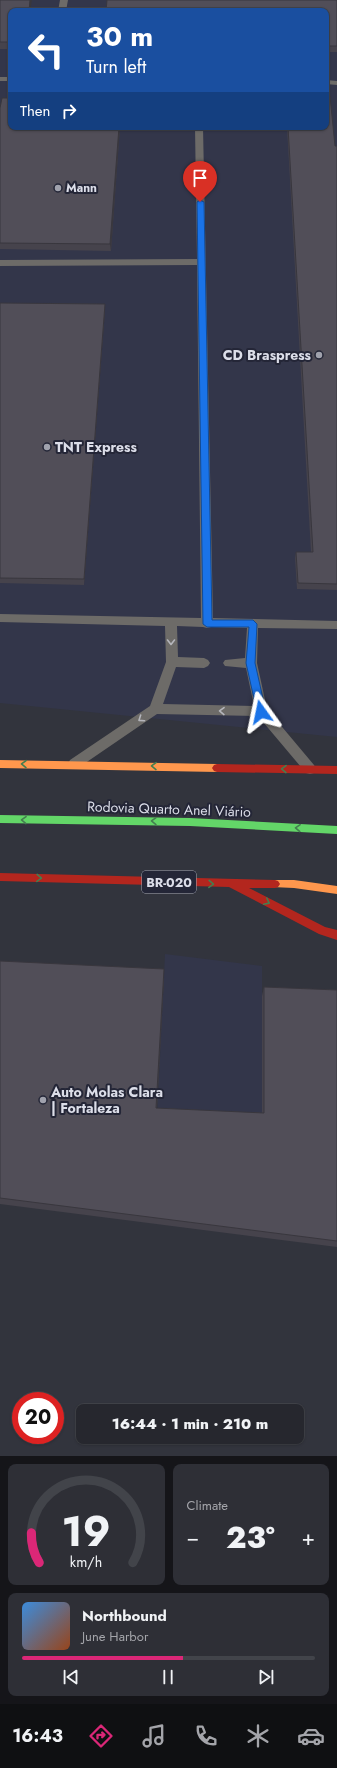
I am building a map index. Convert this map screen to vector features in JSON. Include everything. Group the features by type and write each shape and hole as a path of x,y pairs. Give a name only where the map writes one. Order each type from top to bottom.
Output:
{"main road":[{"path":"0,764 337,770"},
{"name":"Rodovia Quarto Anel Viário","path":"0,819 190,822 337,830"},
{"name":"BR-020","path":"0,877 232,884 294,884 337,890"},
{"name":"BR-020","path":"232,884 323,930 337,935"}],"lane":[{"path":"199,130 207,624"},
{"path":"0,263 201,262"},
{"path":"0,618 337,626"},
{"path":"155,710 172,662 171,622"},
{"path":"253,624 251,663 261,712 310,769"},
{"path":"172,662 204,663"},
{"path":"229,663 251,663"},
{"path":"73,765 155,710 261,712"}],"shaded area":[{"path":"0,0 337,0 337,737 0,703"},
{"path":"165,954 262,966 262,1237 152,1223"}],"building":[{"path":"0,0 30,0 29,8 8,8 8,42 0,42"},
{"path":"107,0 337,0 337,46 329,46 329,8 106,8"},
{"name":"CD Braspress","path":"330,96 335,146 337,146 337,584 298,583 296,552 313,552 288,130 329,130"},
{"name":"Mann","path":"2,98 8,98 8,130 119,130 110,244 0,243 0,108"},
{"name":"TNT Express","path":"0,303 105,304 84,579 0,578"},
{"path":"0,961 164,969 156,1108 264,1113 264,987 337,990 337,1241 0,1198"}],"traffic: fast":[{"path":"0,819 190,822 337,830"}],"traffic: slow":[{"path":"0,764 217,768"},
{"path":"275,884 294,884 337,890"}],"traffic: jam":[{"path":"217,768 337,770"},
{"path":"0,877 275,884"},
{"path":"232,884 323,931 337,935"}],"place":[{"name":"Mann","path":"58,188"},
{"name":"CD Braspress","path":"319,355"},
{"name":"TNT Express","path":"47,447"},
{"name":"Auto Molas Clara | Fortaleza","path":"43,1100"}],"route":[{"path":"200,202 207,624 253,624 251,663 261,712"}]}
